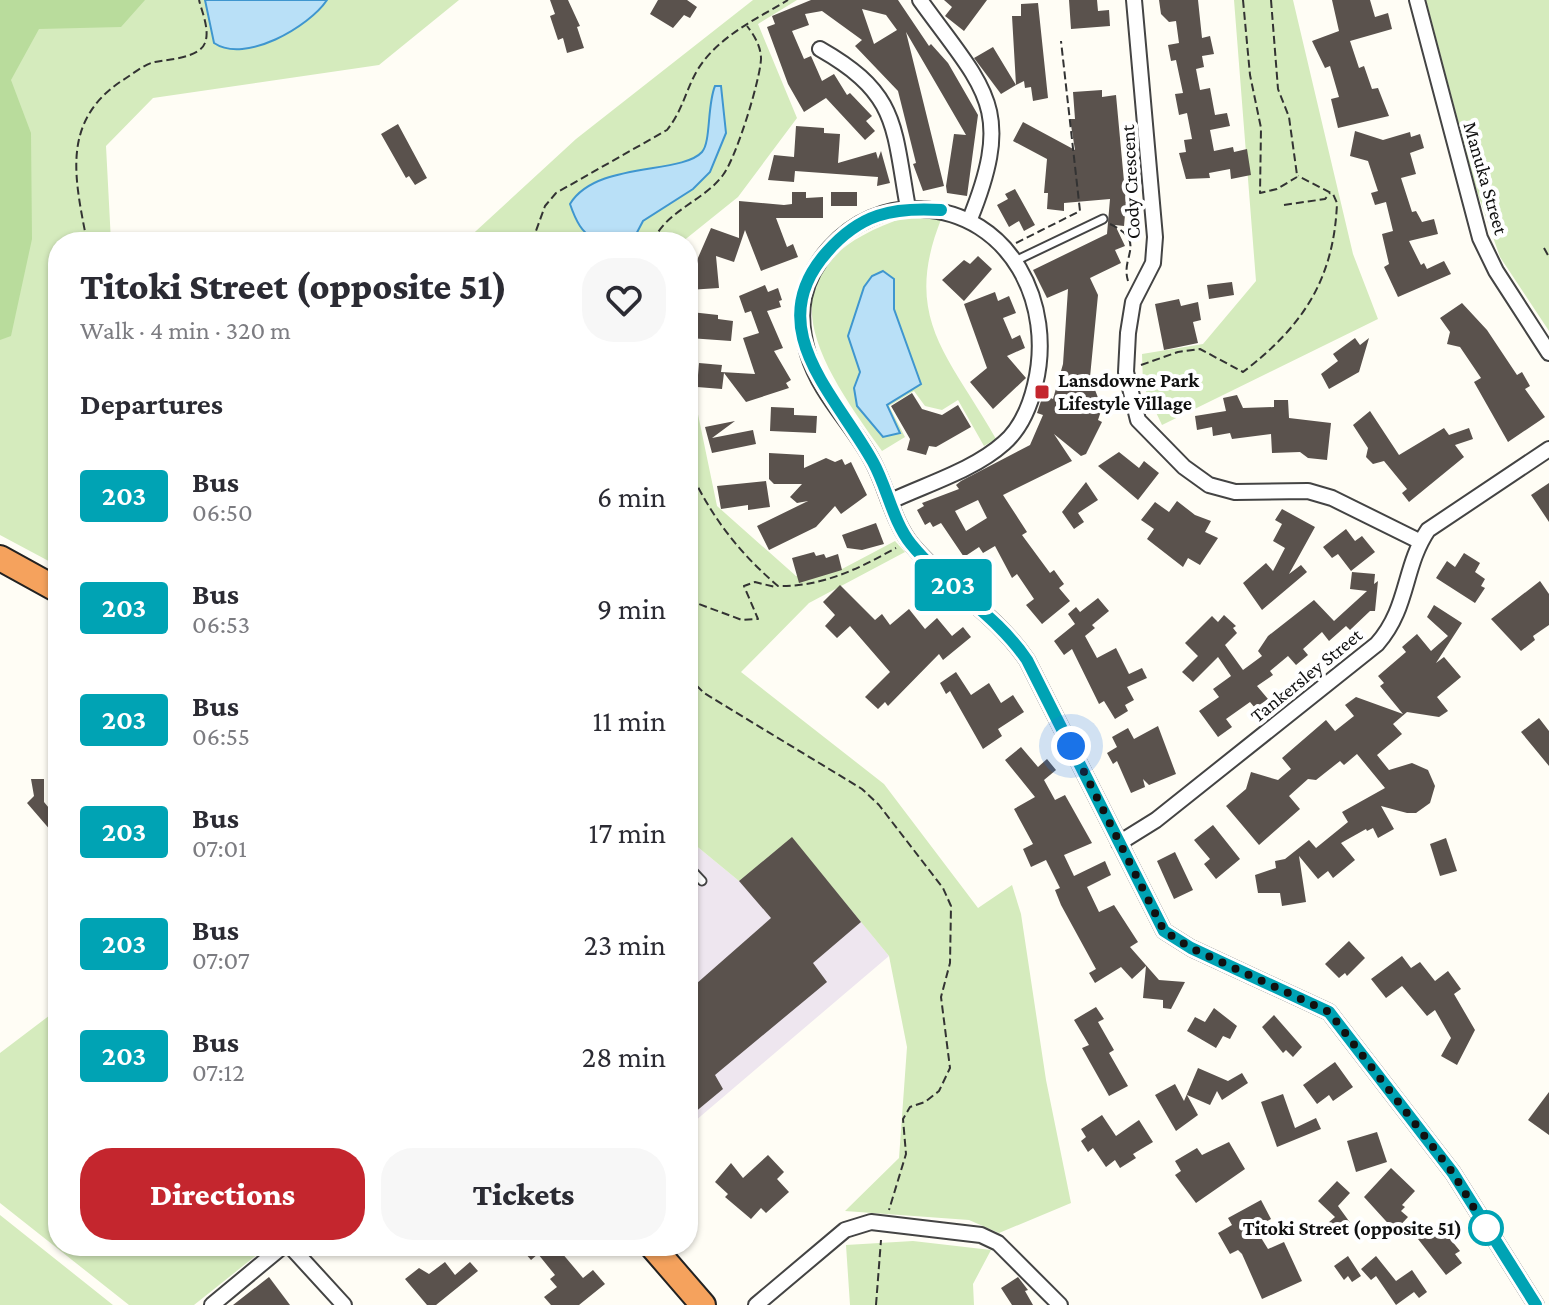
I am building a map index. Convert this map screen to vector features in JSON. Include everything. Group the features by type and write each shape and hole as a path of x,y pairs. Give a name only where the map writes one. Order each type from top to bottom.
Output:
{"highway":[{"path":"0,558 48,584"},
{"path":"661,1256 703,1305"}],"street":[{"path":"920,0 985,94 992,114 990,159 970,219"},
{"name":"Cody Crescent","path":"1134,0 1155,237 1153,263 1133,302 1126,372 1138,420 1160,444 1209,485 1235,492 1308,491 1332,498 1421,542"},
{"name":"Manuka Street","path":"1417,0 1480,238 1496,271 1549,353"},
{"path":"820,49 861,75 886,105 895,131 908,208"},
{"path":"891,501 973,463 1004,443 1032,399 1041,348 1040,322 1031,291 1015,261 970,219 941,210 908,208 881,212 842,235 816,264 802,294 802,330 809,358 828,396 873,462 891,501 914,548 1011,636 1027,660 1164,931 1191,948 1313,1002 1329,1012 1347,1030 1453,1173 1536,1305"},
{"path":"1421,542 1444,519 1549,449"},
{"name":"Tankersley Street","path":"1119,843 1156,820 1377,644 1391,628 1401,609 1421,542"},
{"path":"756,1305 845,1230 871,1222 981,1235 998,1243 1060,1305"},
{"path":"212,1305 271,1256"},
{"path":"299,1256 344,1305"}],"lane":[{"path":"1015,261 1103,219"},
{"path":"698,877 702,881"}],"path":[{"path":"85,232 75,156 94,103 151,62 197,53 206,42 199,0"},
{"path":"536,232 545,206 556,193 667,130 680,114 698,69 719,44 788,0"},
{"path":"1243,0 1250,75 1261,128 1260,193 1277,189 1298,176"},
{"path":"1271,0 1278,89 1289,117 1298,176"},
{"path":"661,232 675,214 699,201 724,174 736,147 761,59 756,38 746,25"},
{"path":"1004,249 1080,211 1061,41"},
{"path":"1126,372 1158,357 1200,349 1243,372 1278,343 1298,321 1327,269 1337,203 1330,192 1298,176"},
{"path":"1284,205 1325,199 1330,192"},
{"path":"1103,219 1127,233 1131,244 1125,274 1133,302"},
{"path":"1544,248 1549,257"},
{"path":"698,489 727,535 750,562 778,586"},
{"path":"698,604 742,620 758,619 744,586 755,582 803,587 853,572 914,548"},
{"path":"698,686 717,702 862,789 924,860 951,906 950,963 941,997 950,1068 939,1091 925,1102 910,1107 903,1119 906,1154 885,1223 876,1305"}],"shaded area":[{"path":"792,837 889,956 698,1118 698,847 739,881"}],"green space":[{"path":"0,0 459,0 379,65 153,98 106,146 110,232 48,232 48,561 0,535"},
{"path":"0,0 145,0 121,27 39,29 11,80 31,133 32,239 11,336 0,340"},
{"path":"753,0 797,0 758,24 797,118 738,197 694,232 475,232 576,139"},
{"path":"1234,0 1293,0 1353,254 1378,319 1162,425 1143,385 1142,354 1203,344 1256,281"},
{"path":"1426,0 1549,0 1549,331 1500,257 1476,189"},
{"path":"906,217 942,217 926,282 928,309 947,358 996,439 984,446 958,400 942,410 925,406 914,391 889,406 905,437 882,451 836,382 820,349 812,318 814,288 829,262 859,238"},
{"path":"698,414 717,506 796,576 842,569 895,541 905,552 809,603 741,672 884,784 978,908 1012,885 1021,914 1046,1080 1071,1203 999,1233 969,1220 845,1211 899,1158 907,1047 889,956 792,838 739,881 698,847"},
{"path":"48,1017 48,1241 0,1203 0,1053"},
{"path":"0,1215 113,1305 0,1305"},
{"path":"913,1241 991,1250 973,1284 974,1305 850,1305 846,1245"},
{"path":"67,1256 255,1256 194,1305 129,1305"}],"water":[{"path":"205,0 327,0 292,31 259,46 242,49 214,43"},
{"path":"715,86 721,86 726,133 710,172 693,189 643,221 637,232 585,232 570,204 582,190 618,175 676,164 702,152 707,140"},
{"path":"883,271 894,279 894,309 921,384 887,405 900,433 883,437 857,406 854,388 860,372 848,336 864,287 872,276"}],"building":[{"path":"550,0 568,0 580,26 577,27 584,48 567,53 563,38 558,40 550,16 555,14"},
{"path":"658,0 687,0 697,7 690,18 684,15 673,28 650,14"},
{"path":"811,0 898,0 929,46 931,44 948,63 978,115 967,196 947,193 946,186 954,134 966,135 906,32 944,186 923,191 913,164 916,163 898,91 855,46 862,40 822,11 805,14 809,25 792,31 804,59 811,56 822,81 834,74 847,95 850,93 872,116 866,121 875,131 865,140 826,98 804,112 788,84 767,27 775,24 772,16","holes":["862,9 886,15 897,30 874,44"]},
{"path":"944,0 987,0 964,31 945,16 952,7"},
{"path":"1069,0 1097,0 1098,11 1109,10 1110,26 1071,29"},
{"path":"1159,0 1198,0 1202,38 1210,36 1214,54 1202,56 1204,67 1196,69 1200,90 1210,88 1215,115 1227,113 1230,126 1210,130 1214,151 1233,147 1234,152 1247,149 1251,175 1231,179 1230,169 1209,173 1210,178 1186,179 1179,153 1186,152 1184,140 1192,139 1187,113 1179,115 1175,94 1183,93 1176,60 1171,61 1168,45 1179,43 1176,21 1169,22 1161,14"},
{"path":"1332,0 1370,0 1375,17 1388,13 1392,29 1350,41 1359,68 1364,66 1372,89 1378,88 1389,116 1338,128 1331,99 1339,97 1330,66 1325,68 1312,41 1339,31"},
{"path":"1038,3 1048,98 1033,101 1031,87 1025,88 1024,81 1016,85 1012,16 1021,16 1021,4"},
{"path":"993,47 1016,85 1001,94 974,58"},
{"path":"1102,90 1102,97 1116,95 1126,203 1124,226 1115,225 1125,246 1115,250 1121,263 1090,278 1098,295 1090,377 1102,408 1098,420 1102,422 1086,454 1081,456 1054,434 1072,461 1003,495 1027,532 1022,535 1050,573 1054,570 1064,584 1059,588 1070,601 1042,624 1026,605 1034,599 1017,574 1012,578 995,546 983,553 979,547 964,557 941,523 933,527 930,522 925,525 917,510 924,506 922,503 959,489 956,485 961,481 1030,445 1043,415 1037,413 1043,395 1053,399 1063,364 1068,289 1047,298 1033,270 1107,234 1110,199 1064,203 1064,211 1047,209 1048,193 1044,193 1047,159 1013,141 1023,122 1075,150 1070,119 1075,119 1073,92","holes":["978,500 987,518 966,531 955,511"]},
{"path":"398,124 427,178 415,185 409,176 406,178 381,134"},
{"path":"796,126 824,128 824,133 840,134 838,163 876,152 878,159 881,151 890,183 877,186 878,177 795,171 794,182 768,180 774,155 794,157"},
{"path":"1355,131 1383,140 1410,132 1411,137 1420,134 1424,148 1410,153 1416,174 1401,178 1412,212 1416,211 1422,222 1434,219 1438,234 1409,241 1421,265 1424,263 1427,269 1444,261 1451,274 1398,297 1384,267 1389,264 1382,234 1393,231 1386,202 1375,205 1371,193 1378,191 1368,161 1350,156"},
{"path":"1015,189 1035,225 1024,231 1019,221 1009,227 997,205 1008,199 1005,194"},
{"path":"792,192 806,192 806,198 823,197 823,218 776,218 787,247 793,244 798,257 761,271 745,230 734,262 716,256 719,288 698,289 698,258 711,228 739,238 739,201 792,204"},
{"path":"831,192 857,192 857,206 831,206"},
{"path":"978,256 992,269 964,301 942,280 964,260 970,264"},
{"path":"1232,282 1234,295 1209,299 1207,285"},
{"path":"765,285 768,292 778,288 781,307 767,311 783,348 774,351 791,380 786,383 789,388 746,402 724,373 722,389 698,387 699,363 722,365 721,372 755,374 743,338 759,333 751,311 745,313 739,296"},
{"path":"995,292 998,301 1009,296 1016,313 1003,318 1012,339 1020,335 1025,348 1007,356 1026,378 993,409 970,382 987,368 964,304"},
{"path":"1179,299 1181,306 1198,302 1201,320 1193,322 1198,343 1164,350 1155,304"},
{"path":"1462,303 1487,330 1517,375 1522,372 1530,386 1525,389 1545,417 1508,442 1474,382 1481,378 1460,347 1447,344 1450,332 1440,318"},
{"path":"698,313 718,315 718,319 733,321 731,341 698,339"},
{"path":"1355,338 1360,345 1369,338 1359,372 1329,389 1321,374 1338,361 1333,354"},
{"path":"912,393 922,409 942,415 958,405 971,427 936,447 929,446 926,455 907,450 910,439 891,406"},
{"path":"1237,395 1243,408 1274,407 1274,400 1288,400 1289,418 1331,423 1327,460 1308,458 1300,452 1272,453 1271,434 1232,439 1230,433 1213,436 1212,427 1197,430 1195,416 1226,411 1223,398"},
{"path":"771,407 794,408 794,415 817,416 816,433 770,431"},
{"path":"1370,411 1399,455 1444,428 1449,435 1469,428 1473,439 1455,445 1464,457 1409,502 1402,493 1407,489 1384,461 1373,464 1366,457 1368,448 1353,425"},
{"path":"735,421 712,438 753,430 756,444 712,453 705,427"},
{"path":"1119,452 1139,468 1144,461 1159,473 1138,500 1098,466"},
{"path":"769,453 804,455 804,468 826,458 835,462 842,459 845,465 851,462 867,495 841,514 835,506 816,527 769,550 757,526 808,501 797,503 790,497 802,484 774,484 769,479"},
{"path":"766,481 770,507 748,510 748,505 721,509 717,486"},
{"path":"1086,482 1098,500 1078,513 1084,522 1074,529 1062,512"},
{"path":"1549,483 1549,522 1531,495"},
{"path":"1177,501 1195,515 1211,521 1205,532 1218,538 1200,565 1188,558 1183,567 1147,539 1154,529 1141,520 1155,502 1169,512"},
{"path":"1282,509 1315,527 1289,574 1301,565 1307,572 1262,610 1243,583 1266,563 1273,571 1285,548 1273,541 1282,524 1275,520"},
{"path":"876,523 884,544 862,550 847,548 842,535"},
{"path":"1346,529 1355,541 1362,536 1375,552 1351,571 1338,554 1332,558 1323,547"},
{"path":"814,552 816,556 824,554 826,558 838,554 842,570 799,583 792,558"},
{"path":"1464,553 1480,563 1475,572 1485,579 1481,586 1485,588 1475,603 1436,578 1447,561 1455,567"},
{"path":"1352,572 1375,574 1374,584 1378,581 1375,611 1370,611 1350,630 1346,626 1329,641 1322,632 1303,649 1308,655 1296,665 1288,656 1270,671 1273,675 1257,686 1268,699 1255,708 1250,702 1226,719 1232,727 1218,737 1199,711 1219,697 1213,689 1231,676 1218,657 1193,682 1182,672 1198,656 1185,643 1212,616 1218,622 1224,615 1236,626 1233,628 1237,633 1225,645 1243,670 1262,656 1258,651 1268,636 1314,600 1334,621 1367,591 1350,589"},
{"path":"1540,581 1549,594 1549,625 1533,636 1535,640 1521,651 1491,619"},
{"path":"840,585 875,620 882,614 890,625 909,609 925,629 937,618 952,636 963,627 971,637 943,660 939,654 888,706 885,702 878,709 865,697 890,672 850,626 837,638 825,626 835,615 823,602"},
{"path":"1098,598 1109,611 1092,625 1095,628 1085,636 1097,658 1116,648 1129,674 1142,668 1147,678 1127,687 1134,700 1125,705 1128,711 1115,719 1104,701 1099,704 1072,649 1064,655 1054,641 1075,624 1068,614 1076,607 1080,612"},
{"path":"1434,605 1462,623 1436,663 1444,657 1461,677 1437,697 1448,711 1439,717 1407,712 1393,724 1402,734 1377,755 1389,770 1412,763 1428,770 1435,786 1430,803 1416,813 1381,806 1394,829 1378,838 1373,828 1366,829 1341,843 1355,860 1333,878 1328,871 1318,879 1299,856 1306,902 1282,906 1280,893 1258,893 1255,875 1276,868 1275,861 1285,859 1309,840 1316,848 1348,822 1342,812 1385,788 1357,754 1344,765 1340,761 1316,780 1308,779 1289,796 1300,809 1259,845 1226,806 1246,789 1251,772 1278,780 1291,769 1282,758 1326,720 1335,731 1354,716 1345,705 1356,697 1403,714 1380,686 1384,683 1378,676 1406,652 1402,647 1417,634 1431,651 1448,636 1427,617"},
{"path":"956,672 971,695 989,683 1001,703 1013,695 1024,712 998,729 1002,736 983,749 950,691 946,694 940,683"},
{"path":"1539,718 1549,731 1549,766 1521,732"},
{"path":"1158,726 1176,774 1149,785 1143,779 1145,787 1131,793 1117,761 1113,764 1107,753 1117,747 1112,737 1128,728 1134,739"},
{"path":"1021,747 1038,767 1047,759 1056,770 1044,780 1055,800 1065,795 1092,843 1064,855 1074,876 1105,861 1111,875 1087,887 1099,912 1114,905 1138,942 1130,947 1159,980 1185,982 1171,1009 1163,1008 1163,1000 1143,998 1146,966 1132,979 1121,967 1095,983 1089,973 1096,969 1061,905 1055,890 1060,888 1046,860 1031,867 1023,849 1033,844 1014,809 1035,797 1005,760"},
{"path":"31,779 44,779 48,827 27,803 34,796"},
{"path":"1213,825 1240,859 1216,879 1204,864 1210,859 1194,840"},
{"path":"792,837 861,922 813,963 827,982 715,1075 723,1089 698,1110 698,982 771,918 739,881"},
{"path":"1446,838 1457,871 1440,876 1430,844"},
{"path":"1175,852 1193,890 1174,899 1157,861"},
{"path":"1349,941 1365,958 1347,976 1345,973 1339,978 1325,964"},
{"path":"1402,956 1411,968 1420,962 1435,981 1448,971 1461,989 1454,994 1475,1030 1457,1065 1441,1056 1451,1038 1435,1010 1427,1016 1402,986 1386,998 1371,979"},
{"path":"1096,1007 1104,1019 1098,1022 1114,1050 1109,1053 1128,1086 1109,1096 1082,1048 1089,1045 1074,1020"},
{"path":"1214,1008 1237,1026 1230,1039 1223,1036 1216,1048 1187,1031 1195,1017 1205,1022"},
{"path":"1274,1015 1302,1047 1293,1057 1286,1050 1283,1053 1262,1027"},
{"path":"1335,1062 1353,1087 1333,1101 1329,1095 1317,1104 1303,1085"},
{"path":"1198,1068 1228,1081 1242,1073 1248,1083 1222,1100 1217,1091 1210,1105 1187,1095 1198,1115 1176,1131 1155,1095 1175,1084 1184,1101"},
{"path":"1549,1092 1549,1135 1528,1120"},
{"path":"1283,1094 1295,1128 1316,1118 1321,1129 1277,1147 1261,1102"},
{"path":"1102,1115 1116,1136 1139,1120 1153,1142 1133,1154 1136,1158 1120,1168 1115,1160 1106,1167 1093,1148 1088,1152 1081,1141 1086,1137 1081,1129"},
{"path":"1377,1132 1387,1162 1356,1172 1347,1141"},
{"path":"1229,1142 1245,1169 1196,1203 1175,1175 1181,1171 1175,1161 1197,1148 1202,1155"},
{"path":"768,1155 784,1172 777,1179 789,1192 766,1213 761,1208 751,1219 725,1197 728,1194 715,1182 731,1163 743,1178"},
{"path":"1391,1168 1415,1191 1402,1205 1405,1207 1401,1211 1408,1217 1395,1231 1364,1197"},
{"path":"1337,1181 1350,1193 1338,1206 1354,1228 1350,1232 1347,1228 1336,1235 1328,1223 1335,1217 1318,1201"},
{"path":"1261,1200 1271,1219 1255,1228 1268,1249 1284,1242 1302,1281 1262,1299 1242,1254 1238,1250 1230,1254 1218,1233 1232,1225 1228,1218"},
{"path":"1438,1224 1460,1251 1455,1254 1462,1263 1446,1275 1418,1239"},
{"path":"540,1256 564,1256 583,1278 593,1270 605,1284 579,1305 551,1305 544,1297 557,1287 550,1279 555,1275"},
{"path":"1348,1256 1361,1276 1352,1282 1348,1276 1344,1280 1334,1266"},
{"path":"1376,1256 1396,1281 1412,1270 1427,1292 1419,1298 1414,1292 1396,1305 1376,1276 1371,1280 1361,1269"},
{"path":"445,1262 455,1275 470,1262 478,1271 436,1305 427,1305 405,1279 419,1268 429,1274"},
{"path":"269,1277 290,1305 233,1305"},
{"path":"1018,1277 1028,1290 1025,1291 1033,1305 1012,1305 1001,1288"}],"bus line":[{"name":"203","path":"941,210 908,208 881,212 842,235 816,264 802,294 802,330 809,358 828,396 873,462 909,542 1011,636 1027,660 1164,931 1191,948 1313,1002 1329,1012 1347,1030 1453,1173 1523,1290 1536,1305"}],"place":[{"name":"Lansdowne Park Lifestyle Village","path":"1042,392"},
{"name":"Titoki Street (opposite 51)","path":"1486,1228"}],"route":[{"path":"1071,746 1164,931 1191,948 1329,1012 1347,1030 1453,1173 1486,1228"}]}
